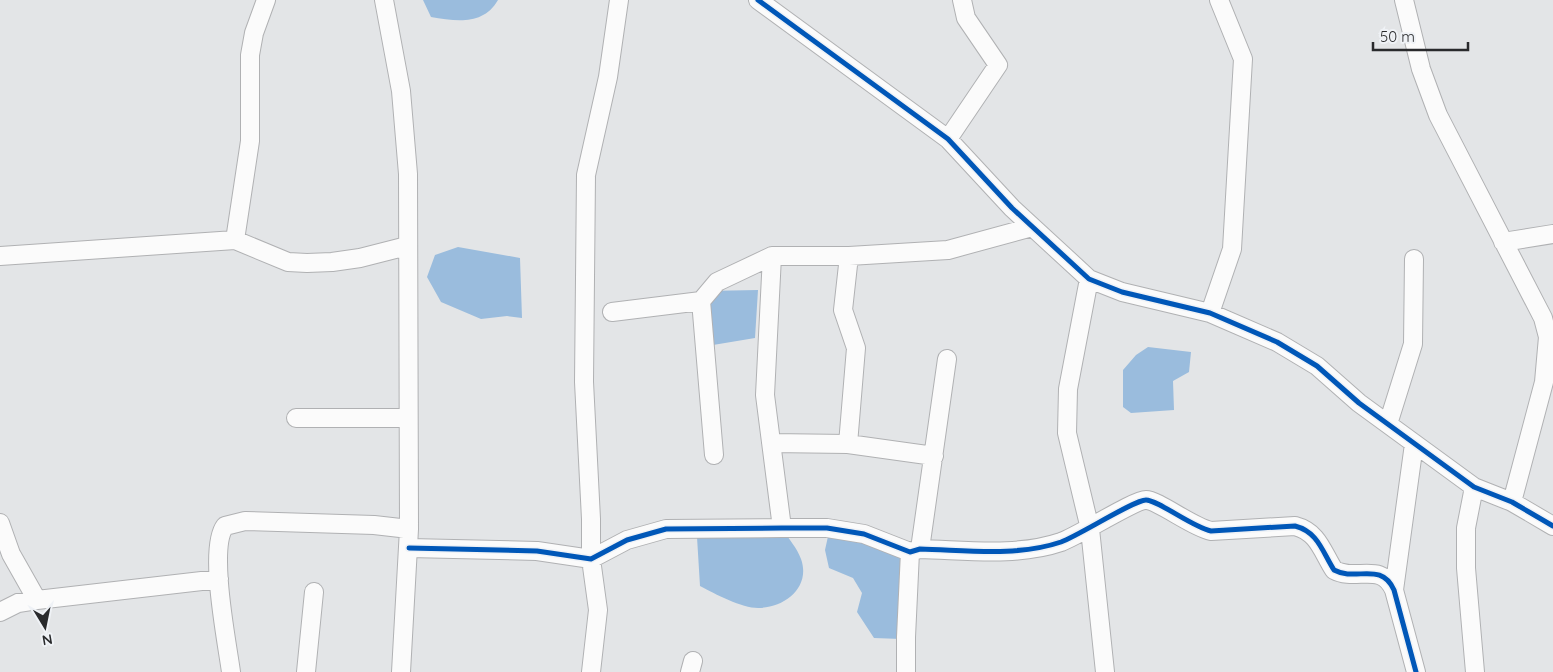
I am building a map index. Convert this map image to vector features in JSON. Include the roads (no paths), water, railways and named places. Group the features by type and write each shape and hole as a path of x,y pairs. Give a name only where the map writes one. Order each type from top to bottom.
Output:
{"street":[{"path":"235,240 250,141 250,55 254,33 266,0"},
{"path":"384,0 401,91 408,174 410,529 401,672"},
{"path":"591,672 598,610 597,587 590,559 591,519 584,382 586,175 608,77 619,0"},
{"path":"758,0 948,139 1032,227 1089,279 1122,292 1210,313 1277,342 1309,361 1359,404 1474,487 1512,502 1552,523"},
{"path":"948,139 998,65 966,18 962,0"},
{"path":"1210,313 1232,250 1243,59 1219,0"},
{"path":"1404,0 1421,69 1438,114 1543,318 1548,337 1544,382 1512,502"},
{"path":"612,312 701,301 717,282 772,256 849,256 948,250 1032,227"},
{"path":"1503,242 1553,234"},
{"path":"0,256 235,240 288,262 307,263 360,258 407,246"},
{"path":"772,256 765,395 782,528"},
{"path":"848,444 856,348 843,310 849,256"},
{"path":"1388,424 1414,344 1414,259"},
{"path":"1089,279 1068,389 1067,432 1090,529 1105,672"},
{"path":"701,301 714,455"},
{"path":"906,672 906,637 915,550 934,456 947,358"},
{"path":"296,418 408,418"},
{"path":"772,443 848,444 934,456"},
{"path":"1394,590 1414,444"},
{"path":"1474,487 1466,528 1466,568 1475,672"},
{"path":"409,548 537,551 590,559 628,540 666,529 827,528 864,534 915,550 1009,551 1036,549 1061,542 1090,529 1138,501 1150,500 1200,529 1211,531 1294,526 1309,531 1314,536 1334,570 1348,574 1382,575 1388,578 1394,590 1416,672"},
{"path":"231,672 219,579 218,539 224,526 232,522 245,521 374,525 410,529"},
{"path":"0,524 11,554 37,600"},
{"path":"0,612 18,603 37,600 219,579"},
{"path":"306,672 314,592"}],"water":[{"path":"423,0 498,0 485,14 477,18 450,20 431,17"},
{"path":"458,247 520,258 522,318 507,316 481,319 441,302 427,277 435,255"},
{"path":"758,290 755,338 701,347 705,291"},
{"path":"1148,347 1191,352 1189,372 1173,381 1174,410 1131,413 1123,407 1123,370 1136,355"},
{"path":"782,529 797,551 803,569 799,587 786,600 768,607 744,606 700,586 697,537"},
{"path":"829,532 895,551 903,563 901,639 874,638 857,612 862,593 853,578 829,568 825,550"}]}
